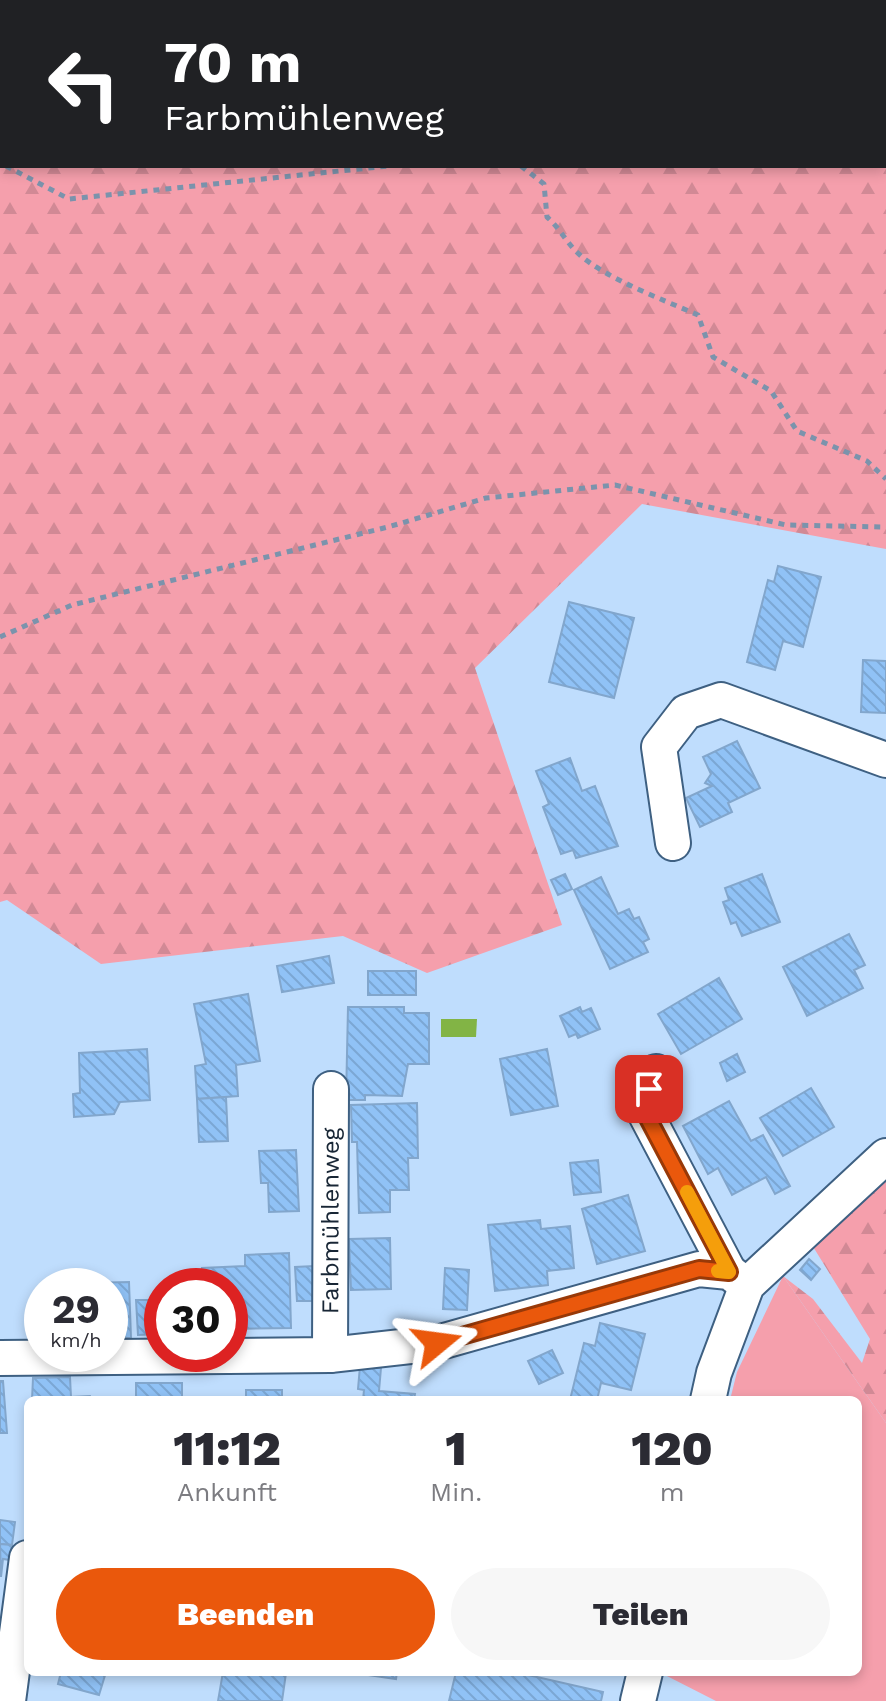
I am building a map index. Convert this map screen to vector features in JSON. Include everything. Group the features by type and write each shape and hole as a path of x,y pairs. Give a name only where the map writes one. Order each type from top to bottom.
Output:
{"street":[{"path":"673,843 659,747 686,712 721,700 886,760"},
{"path":"656,1072 642,1107 738,1278"},
{"name":"Farbmühlenweg","path":"330,1355 331,1089"},
{"path":"709,1396 738,1278 886,1156"},
{"path":"0,1358 330,1355 437,1343 699,1269 738,1278"},
{"path":"8,1701 24,1581"},
{"path":"638,1701 644,1676"}],"path":[{"path":"11,168 69,199 369,168"},
{"path":"524,168 544,184 547,217 561,229 579,255 633,286 698,315 713,357 771,391 797,431 867,461 886,479"},
{"path":"0,637 72,605 388,527 486,498 615,485 786,525 886,527"}],"green space":[{"path":"0,168 886,168 886,549 642,504 475,668 562,925 427,973 343,936 101,964 7,900 0,902"},
{"path":"886,1167 886,1423 783,1276 813,1299 862,1363 870,1339 812,1245"},
{"path":"783,1276 886,1423 886,1701 716,1701 667,1676 862,1676 862,1396 731,1396 737,1372"}],"shaded area":[{"path":"441,1019 477,1019 476,1037 441,1037"}],"building":[{"path":"778,566 821,577 803,647 783,641 775,670 747,662 768,580 774,582"},
{"path":"569,602 634,618 614,698 549,682"},
{"path":"863,660 886,661 886,713 861,712"},
{"path":"737,741 760,788 728,803 732,812 700,827 686,798 712,786 705,783 711,774 703,757"},
{"path":"570,758 582,791 595,786 618,846 576,858 573,850 561,854 543,807 549,804 536,771"},
{"path":"565,874 572,889 558,895 551,880"},
{"path":"762,874 780,922 742,936 736,922 731,924 723,902 729,900 725,888"},
{"path":"601,877 618,914 629,909 634,919 639,917 649,939 643,942 648,952 610,969 574,890"},
{"path":"849,934 865,965 854,970 863,988 807,1016 783,967"},
{"path":"329,956 334,983 282,992 277,966"},
{"path":"368,971 416,971 416,995 368,995"},
{"path":"719,978 742,1019 681,1054 658,1014"},
{"path":"248,994 260,1061 236,1065 238,1096 197,1099 195,1066 206,1064 194,1004"},
{"path":"348,1007 404,1007 404,1013 429,1013 429,1064 408,1064 402,1096 365,1095 365,1100 346,1100"},
{"path":"580,1007 582,1012 591,1008 600,1029 578,1038 576,1034 569,1037 560,1016"},
{"path":"147,1049 150,1100 120,1102 114,1114 74,1117 73,1094 80,1093 79,1053"},
{"path":"547,1049 558,1106 511,1115 500,1059"},
{"path":"737,1054 745,1072 727,1081 720,1063"},
{"path":"811,1088 834,1127 783,1156 760,1118"},
{"path":"226,1097 228,1141 199,1142 197,1099"},
{"path":"729,1101 751,1141 763,1135 790,1186 775,1194 766,1177 732,1195 718,1168 708,1174 683,1126"},
{"path":"417,1103 418,1158 408,1158 409,1190 390,1190 390,1212 359,1213 357,1142 352,1142 351,1105"},
{"path":"296,1150 299,1211 269,1212 268,1183 261,1183 259,1151"},
{"path":"598,1160 601,1192 574,1195 570,1163"},
{"path":"628,1195 645,1251 597,1264 582,1209"},
{"path":"540,1220 541,1229 570,1226 574,1268 547,1271 548,1285 495,1291 488,1225"},
{"path":"390,1238 391,1289 351,1290 349,1239"},
{"path":"289,1253 291,1328 248,1329 248,1268 202,1268 245,1266 245,1255"},
{"path":"809,1259 820,1269 811,1280 800,1270"},
{"path":"314,1266 315,1301 297,1301 295,1267"},
{"path":"445,1268 469,1270 467,1310 443,1309"},
{"path":"129,1282 131,1338 128,1338"},
{"path":"136,1300 144,1300 144,1335 138,1335"},
{"path":"600,1323 645,1334 631,1390 601,1383 598,1396 571,1396 584,1343 595,1346"},
{"path":"552,1350 563,1373 539,1384 528,1361"},
{"path":"360,1366 381,1368 379,1391 415,1394 363,1396 364,1390 358,1389"},
{"path":"70,1377 71,1396 32,1396 33,1378"},
{"path":"0,1381 3,1381 7,1433 0,1433"},
{"path":"136,1383 182,1383 182,1396 136,1396"},
{"path":"246,1390 282,1390 282,1396 246,1396"},
{"path":"0,1520 15,1522 12,1545 0,1544"},
{"path":"0,1544 12,1545 10,1560 3,1559 1,1577"},
{"path":"60,1676 105,1676 99,1695 58,1684"},
{"path":"222,1676 286,1676 282,1701 218,1701"},
{"path":"455,1676 533,1676 603,1692 601,1701 449,1701"}],"slow traffic":[{"path":"687,1192 729,1272 718,1271"}],"route":[{"path":"437,1343 699,1269 729,1272 642,1107 649,1089"}]}
